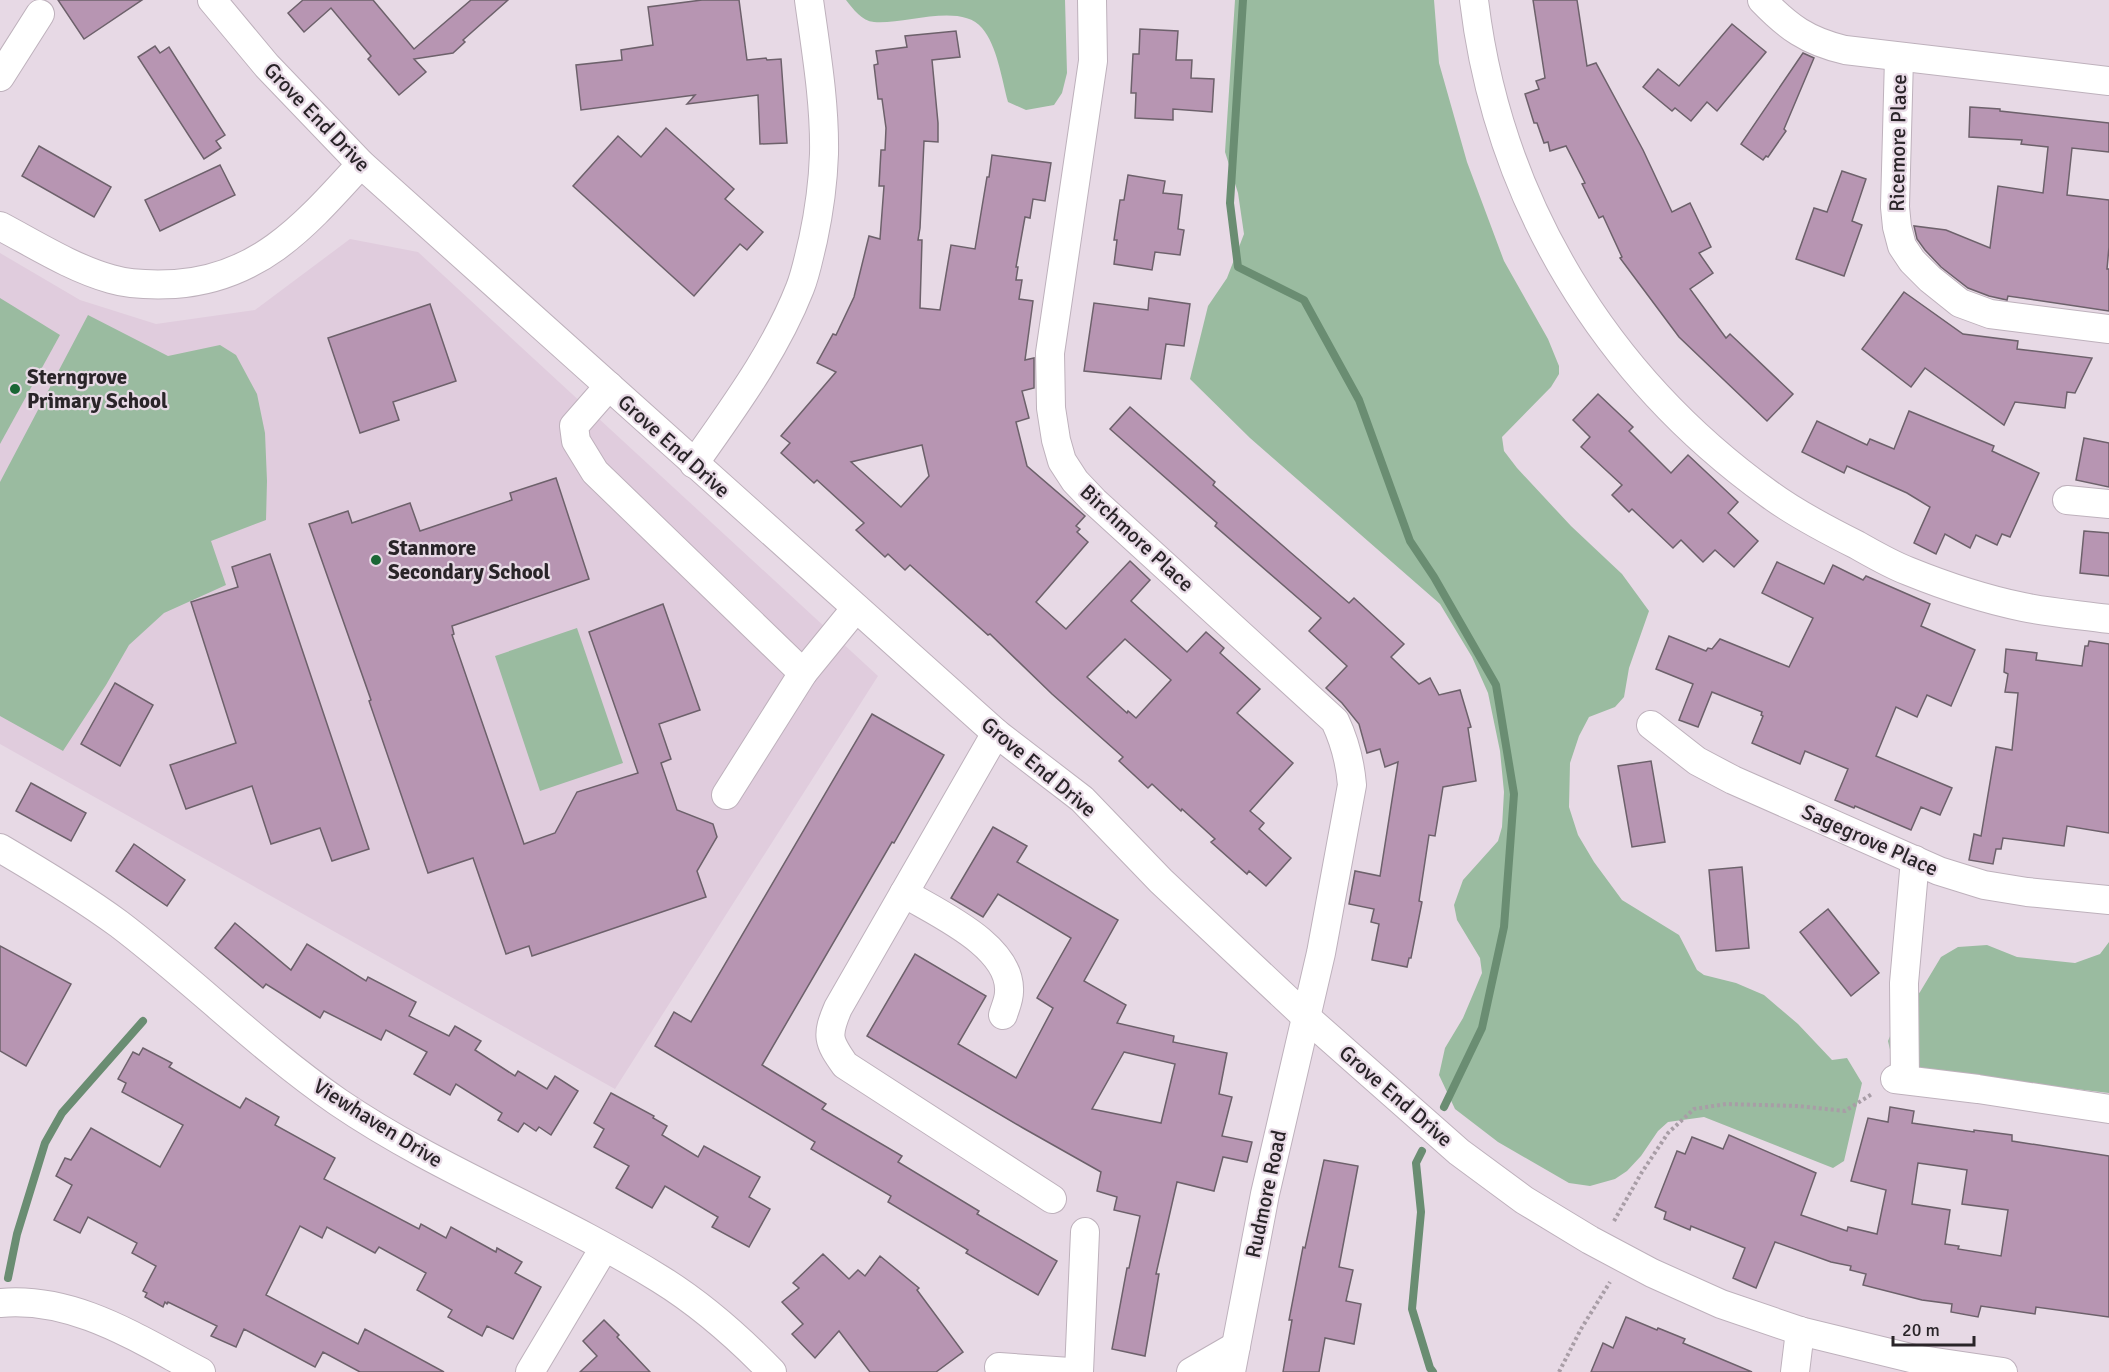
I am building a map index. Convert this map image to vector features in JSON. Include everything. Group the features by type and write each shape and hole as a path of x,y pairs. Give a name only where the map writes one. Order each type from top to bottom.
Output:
{"street":[{"name":"Grove End Drive","path":"212,0 267,66 362,164 996,733 1082,799 1161,881 1306,1017 1460,1152 1524,1200 1613,1252 1721,1304 1800,1331 1915,1359 2003,1372"},
{"path":"694,464 750,383 776,336 800,288 811,249 820,208 824,154 820,83 809,0"},
{"name":"Birchmore Place","path":"1092,0 1093,61 1050,353 1051,408 1056,440 1062,461 1075,481 1094,501 1335,721 1345,742 1352,784 1321,953 1306,1017"},
{"path":"1474,0 1478,33 1498,119 1536,220 1597,321 1632,368 1687,426 1734,468 1771,496 1830,531 1907,571 1983,597 2025,607 2109,619"},
{"path":"1762,0 1784,22 1823,45 1899,58 2109,81"},
{"path":"0,76 40,14"},
{"name":"Ricemore Place","path":"1899,58 1895,207 1902,246 1912,261 1960,303 1990,314 2109,329"},
{"path":"0,225 74,265 112,280 146,285 199,282 237,271 267,254 314,216 362,164"},
{"path":"609,386 574,426 576,441 595,472 803,673"},
{"path":"2067,500 2109,504"},
{"path":"726,795 803,673 856,608"},
{"name":"Sagegrove Place","path":"1652,725 1697,761 1733,780 1939,871 1984,885 2027,892 2109,900"},
{"path":"996,733 838,1008 830,1026 831,1046 845,1065 1052,1199"},
{"name":"Viewhaven Drive","path":"0,848 63,885 120,925 297,1072 340,1103 436,1161 550,1218 660,1279 708,1313 743,1342 772,1372"},
{"path":"1915,860 1904,983 1900,1079 2109,1109"},
{"path":"904,893 978,938 996,957 1006,973 1009,992 1003,1015"},
{"name":"Rudmore Road","path":"1234,1359 1265,1194 1306,1017"},
{"path":"1079,1372 1085,1232"},
{"path":"530,1372 604,1248"},
{"path":"0,1303 45,1304 99,1319 201,1372"},
{"path":"1795,1372 1800,1331"},
{"path":"1191,1372 1234,1359"},
{"path":"999,1367 1070,1372"}],"path":[{"path":"1559,1372 1581,1329 1613,1252 1642,1172 1668,1133 1694,1109 1726,1104 1798,1106 1845,1111 1900,1079"}],"shaded area":[{"name":"Stanmore Secondary School","path":"350,239 418,252 878,676 615,1089 0,744 0,253 80,300 156,324 255,310"}],"green space":[{"path":"846,0 1065,0 1067,73 1062,93 1054,105 1026,110 1008,102 992,44 982,28 973,20 946,15 874,22 862,17"},
{"path":"1235,0 1434,0 1439,63 1467,162 1504,261 1548,339 1559,366 1559,374 1551,387 1502,437 1504,451 1571,526 1622,574 1649,611 1629,668 1624,697 1615,707 1589,717 1579,736 1570,763 1569,807 1578,835 1594,862 1622,900 1679,935 1697,970 1704,975 1736,983 1764,995 1798,1024 1832,1060 1847,1058 1862,1083 1844,1161 1833,1168 1704,1117 1668,1122 1658,1131 1641,1156 1627,1171 1615,1179 1590,1186 1569,1183 1498,1142 1455,1109 1439,1075 1445,1048 1463,1018 1482,973 1480,958 1457,920 1454,905 1463,880 1498,841 1502,827 1504,792 1500,751 1488,693 1472,657 1440,604 1250,438 1190,379 1208,306 1227,278 1244,234 1238,193 1225,152"},
{"path":"0,298 60,335 0,444"},
{"path":"88,315 168,356 220,345 236,355 257,394 265,433 266,520 211,541 226,585 164,613 129,645 63,751 0,716 0,482"},
{"path":"577,628 623,763 540,791 495,656"},
{"path":"2109,942 2109,1093 1894,1067 1888,1041 1896,1022 1920,992 1941,957 1958,947 1987,945 2017,957 2075,963 2100,954"}],"building":[{"path":"58,0 142,0 84,39"},
{"path":"303,0 373,0 414,49 471,0 508,0 463,40 465,42 453,53 414,59 426,72 399,95 368,59 371,56 331,8 304,32 288,13"},
{"path":"702,0 739,0 747,60 781,59 787,143 760,144 758,95 687,104 695,95 581,110 576,65 622,60 621,50 653,45 648,7"},
{"path":"1533,0 1577,0 1587,66 1596,63 1643,150 1672,212 1690,203 1711,247 1699,253 1713,273 1690,289 1726,338 1730,334 1793,394 1767,421 1679,337 1620,258 1622,257 1603,216 1599,218 1582,184 1585,183 1566,146 1550,151 1548,142 1544,143 1537,123 1534,123 1525,94 1539,89 1536,81 1545,78"},
{"path":"1732,24 1766,52 1717,111 1707,102 1691,121 1675,108 1672,111 1643,87 1658,69 1679,86"},
{"path":"1140,29 1178,31 1176,60 1192,60 1191,78 1214,79 1212,112 1173,109 1173,120 1135,118 1136,93 1131,93 1133,54 1139,54"},
{"path":"956,31 960,57 932,60 938,142 924,141 918,240 922,240 920,308 940,310 951,245 975,249 992,155 1051,163 1045,201 1033,199 1030,218 1025,217 1016,267 1018,267 1016,280 1022,280 1019,299 1033,301 1025,360 1034,358 1034,388 1022,391 1029,418 1016,422 1027,466 1085,516 1076,526 1080,529 1077,532 1088,542 1036,602 1066,629 1130,561 1150,580 1131,601 1187,652 1206,632 1224,648 1220,653 1260,689 1237,713 1293,763 1250,811 1264,823 1259,829 1291,858 1266,886 1249,871 1247,874 1211,842 1215,839 1152,784 1148,788 1119,761 1123,757 1052,694 990,634 988,635 910,565 905,570 888,554 885,557 856,530 864,523 817,480 814,483 781,453 790,443 781,436 836,372 817,363 833,334 836,335 854,297 869,236 880,239 884,186 879,186 881,150 885,150 886,128 882,99 878,99 874,65 878,64 876,51 907,47 905,36","holes":["922,445 929,476 901,507 851,462","1125,639 1171,680 1136,718 1128,711 1127,713 1087,677"]},
{"path":"155,46 160,53 169,47 225,135 216,141 221,148 204,159 138,57"},
{"path":"1803,53 1814,58 1784,129 1786,131 1768,157 1766,156 1763,160 1741,144"},
{"path":"1970,107 2109,123 2109,152 2072,148 2067,195 2109,200 2107,269 2109,269 2109,311 2008,296 2007,300 1989,296 1968,288 1941,267 1917,239 1914,226 1946,230 1990,248 1998,186 2043,193 2048,147 2021,144 2022,140 1969,137"},
{"path":"666,128 734,189 725,199 763,232 747,250 740,244 694,296 573,186 618,136 641,157"},
{"path":"39,146 111,187 94,217 22,176"},
{"path":"220,165 235,195 160,231 145,200"},
{"path":"1842,171 1866,179 1852,221 1862,225 1844,276 1796,259 1814,208 1827,212"},
{"path":"1128,175 1165,181 1163,193 1182,195 1178,229 1184,230 1180,255 1155,252 1152,270 1114,264 1117,240 1114,240 1120,200 1124,200"},
{"path":"1904,292 1963,334 2018,341 2017,349 2092,358 2075,393 2067,392 2065,408 2015,402 2004,425 1925,368 1911,387 1862,349"},
{"path":"1149,298 1190,304 1184,346 1166,344 1161,379 1084,371 1094,303 1148,310"},
{"path":"430,304 456,381 393,402 399,420 360,433 328,338"},
{"path":"1598,394 1633,427 1629,431 1671,473 1688,455 1738,502 1728,513 1758,541 1734,567 1715,550 1703,562 1681,540 1673,548 1632,509 1629,512 1612,495 1622,485 1581,447 1590,437 1573,420"},
{"path":"1130,407 1215,482 1213,485 1290,552 1349,603 1354,598 1404,644 1391,657 1419,684 1430,678 1439,695 1460,690 1471,727 1468,728 1476,781 1443,787 1435,836 1429,835 1419,901 1422,902 1411,958 1409,958 1407,967 1372,960 1379,924 1371,922 1374,909 1349,904 1355,871 1380,876 1398,762 1385,767 1380,749 1367,753 1359,724 1326,688 1347,666 1309,631 1321,618 1215,526 1217,523 1110,429"},
{"path":"1909,411 1994,446 1992,451 2039,473 2010,537 2002,534 1997,545 1976,535 1970,548 1945,534 1936,554 1914,543 1930,507 1907,493 1847,466 1844,473 1802,452 1817,421 1867,445 1870,439 1894,449"},
{"path":"2084,438 2109,443 2109,487 2076,480"},
{"path":"556,478 589,579 452,626 454,634 452,635 524,844 555,833 577,792 638,773 589,632 663,604 700,710 659,724 671,759 661,763 677,810 713,824 717,837 697,871 706,897 532,956 529,946 506,954 473,858 428,873 369,701 371,700 309,524 348,511 352,523 410,503 420,531 512,500 510,493"},
{"path":"2084,531 2109,533 2109,576 2080,573"},
{"path":"270,554 369,849 332,861 320,828 271,844 252,786 186,809 170,765 236,743 191,602 238,587 232,567"},
{"path":"1777,562 1824,584 1833,565 1863,580 1866,576 1930,604 1921,626 1975,650 1951,706 1927,695 1917,717 1896,707 1876,756 1952,788 1940,815 1921,807 1911,830 1835,800 1848,769 1805,751 1800,764 1752,743 1763,716 1762,712 1712,692 1698,727 1679,720 1693,684 1656,669 1669,636 1706,651 1708,648 1712,649 1720,639 1789,667 1813,618 1762,593"},
{"path":"2089,641 2109,644 2109,833 2067,826 2064,846 2003,838 2001,849 1996,849 1993,864 1969,860 1974,834 1981,836 1996,747 2012,750 2018,693 2005,692 2008,674 2004,672 2006,649 2037,653 2036,660 2082,666 2085,646 2088,646"},
{"path":"115,683 153,705 120,766 81,744"},
{"path":"872,714 944,755 762,1065 826,1104 822,1109 902,1156 898,1162 979,1211 977,1214 1057,1261 1038,1295 966,1253 968,1250 888,1202 891,1196 811,1149 815,1142 655,1046 674,1012 691,1022"},
{"path":"1651,761 1665,842 1632,847 1618,766"},
{"path":"31,783 86,813 71,841 16,811"},
{"path":"993,827 1027,846 1017,862 1118,920 1084,981 1126,1005 1117,1023 1174,1036 1173,1042 1227,1053 1219,1094 1232,1097 1222,1136 1252,1142 1247,1162 1223,1157 1214,1191 1177,1182 1156,1274 1159,1274 1145,1356 1112,1349 1127,1268 1129,1268 1140,1216 1114,1210 1117,1197 1097,1191 1101,1172 867,1036 915,954 986,996 958,1044 1016,1078 1053,1008 1037,998 1071,938 998,894 983,917 951,898","holes":["1124,1052 1175,1064 1161,1123 1092,1109"]},
{"path":"134,844 185,880 167,906 116,871"},
{"path":"1742,867 1749,948 1716,951 1709,870"},
{"path":"1828,909 1879,973 1851,996 1800,932"},
{"path":"235,923 291,970 307,944 366,981 368,977 416,1002 409,1016 449,1036 455,1026 481,1041 475,1050 515,1076 518,1071 547,1089 555,1076 578,1091 551,1135 539,1127 536,1131 524,1123 518,1132 498,1120 502,1113 456,1084 450,1095 414,1074 427,1052 386,1030 381,1040 324,1011 320,1018 266,984 263,988 215,948"},
{"path":"0,946 71,984 26,1066 0,1051"},
{"path":"143,1048 172,1063 169,1067 240,1108 246,1098 279,1117 275,1125 335,1158 324,1179 419,1229 421,1224 446,1238 451,1227 496,1252 497,1248 522,1262 515,1273 541,1287 513,1339 487,1326 482,1336 448,1317 452,1310 417,1290 426,1273 379,1247 375,1253 327,1227 322,1238 300,1226 266,1295 358,1344 365,1329 444,1372 360,1372 323,1352 315,1367 244,1329 236,1347 211,1336 217,1326 168,1302 167,1304 165,1302 163,1307 145,1297 147,1293 143,1291 156,1266 132,1253 137,1243 88,1217 80,1233 54,1220 72,1185 56,1176 65,1158 71,1160 91,1128 160,1167 183,1125 122,1092 126,1083 118,1079 133,1052 139,1055"},
{"path":"611,1093 654,1116 653,1118 667,1126 662,1135 698,1157 704,1146 760,1177 749,1197 770,1209 749,1247 712,1227 718,1217 665,1186 652,1208 616,1188 629,1166 594,1147 604,1129 594,1123"},
{"path":"1890,1107 1914,1111 1912,1123 2012,1135 2012,1141 2109,1156 2109,1317 2036,1307 2035,1314 1981,1306 1978,1317 1951,1312 1952,1304 1922,1300 1863,1285 1866,1274 1850,1270 1851,1266 1831,1262 1775,1242 1756,1288 1733,1278 1745,1248 1691,1226 1690,1230 1664,1219 1666,1212 1655,1207 1677,1151 1685,1154 1692,1137 1723,1149 1729,1135 1816,1173 1801,1215 1847,1231 1848,1227 1877,1234 1886,1190 1851,1181 1868,1118 1888,1122","holes":["1918,1163 1967,1170 1962,1204 2008,1210 2001,1256 1958,1249 1959,1246 1945,1244 1950,1210 1912,1204"]},
{"path":"1324,1160 1358,1166 1339,1267 1353,1270 1346,1301 1361,1304 1354,1344 1325,1338 1319,1372 1283,1372 1292,1320 1289,1320 1303,1247 1305,1248"},
{"path":"823,1254 849,1279 858,1270 865,1276 880,1256 919,1288 917,1290 963,1352 936,1372 870,1372 839,1331 815,1358 792,1334 803,1324 782,1302 799,1288 793,1283"},
{"path":"1626,1317 1685,1339 1683,1343 1752,1372 1591,1372 1603,1343 1613,1348"},
{"path":"604,1320 650,1372 580,1372 597,1356 583,1341"}],"waterway":[{"path":"1243,0 1230,203 1238,267 1304,300 1359,400 1410,541 1434,577 1496,685 1514,794 1504,927 1482,1028 1444,1107"},
{"path":"8,1278 17,1234 45,1143 62,1113 143,1021"},
{"path":"1422,1151 1416,1163 1421,1212 1412,1309 1433,1372"}],"place":[{"name":"Sterngrove Primary School","path":"15,389"},
{"name":"Stanmore Secondary School","path":"376,560"}]}
